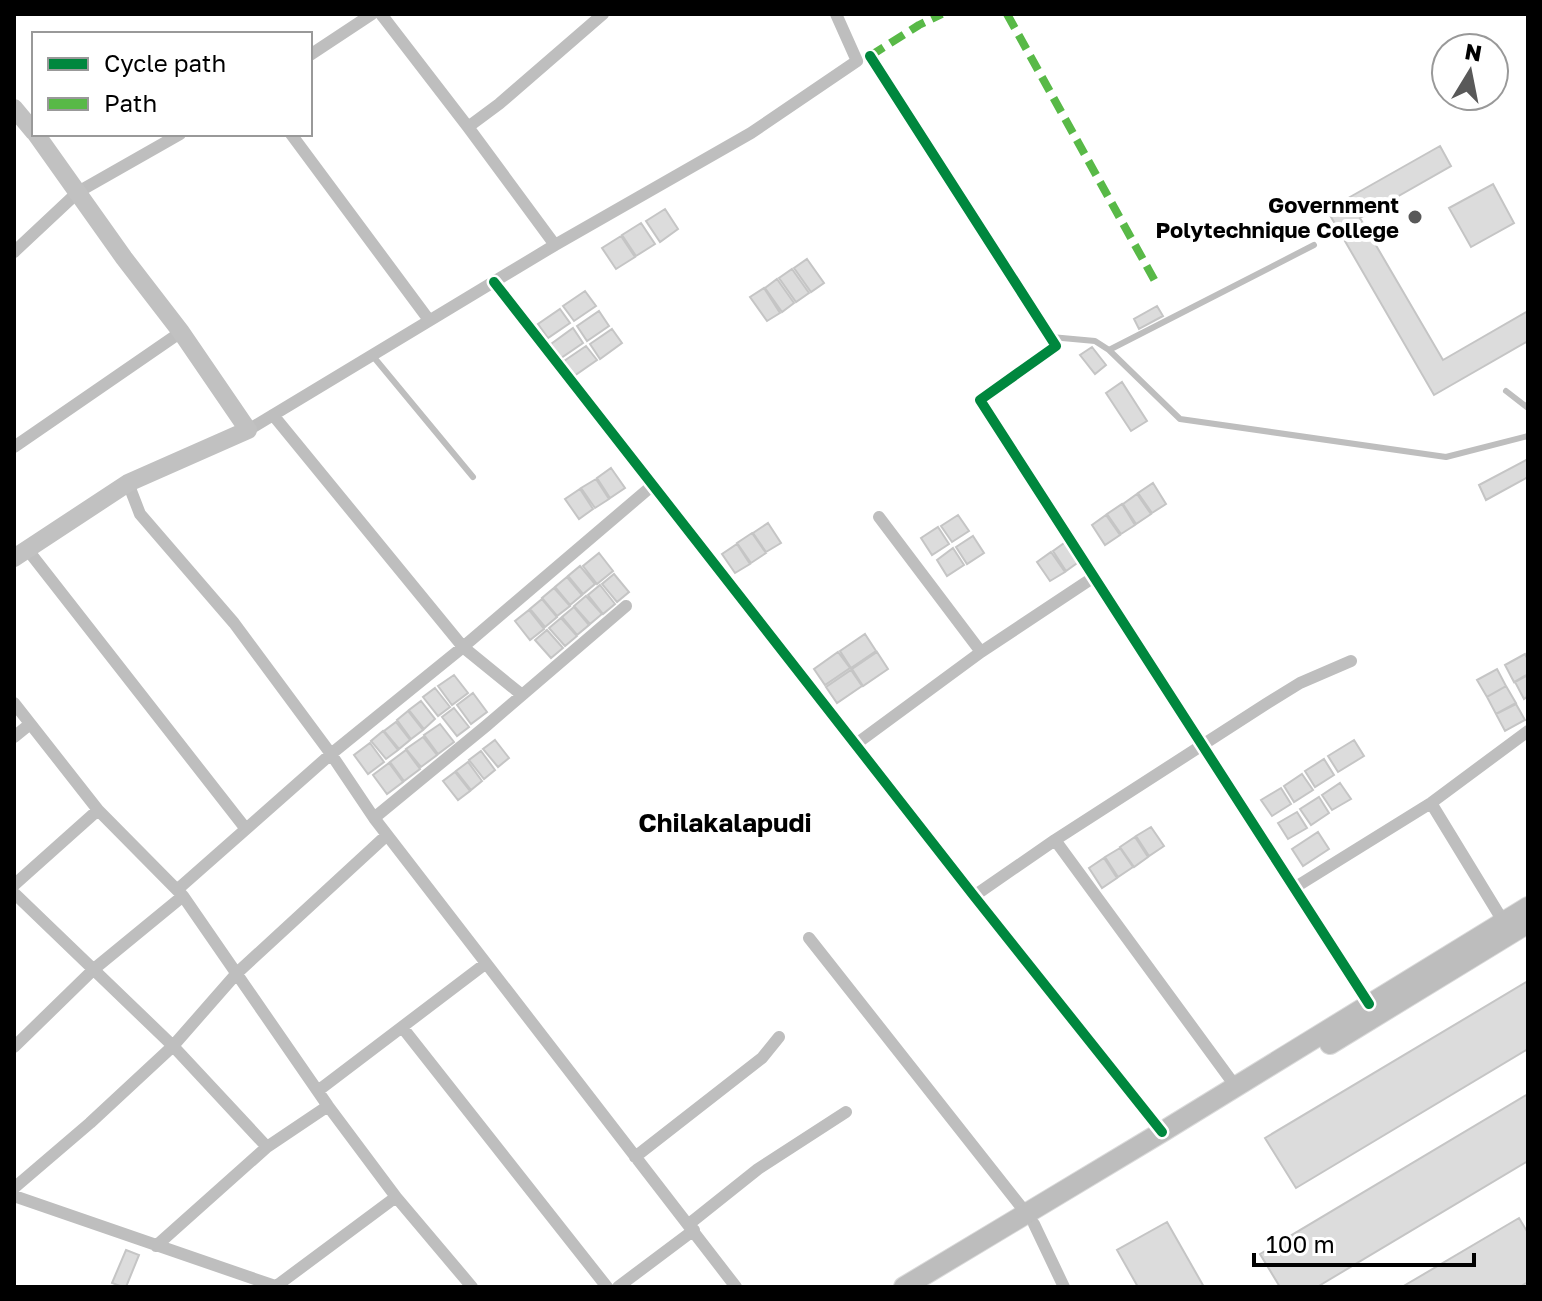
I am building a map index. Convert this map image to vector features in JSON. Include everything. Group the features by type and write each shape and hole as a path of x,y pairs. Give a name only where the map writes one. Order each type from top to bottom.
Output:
{"main road":[{"path":"928,1287 1162,1132 1528,907"},
{"path":"904,1287 1030,1218 1528,923"}],"street":[{"path":"312,54 372,14"},
{"path":"381,14 555,245"},
{"path":"468,127 603,14"},
{"path":"246,829 20,554 128,483 248,430 555,245 751,133 857,61 836,14"},
{"path":"870,56 1056,346 980,400 1369,1004"},
{"path":"14,108 32,129"},
{"path":"37,136 181,332 248,430"},
{"path":"14,252 78,192 176,136"},
{"path":"292,136 429,320"},
{"path":"494,282 1162,1132"},
{"path":"14,447 181,332"},
{"path":"273,415 463,647 522,695"},
{"path":"128,483 140,514 234,623 374,818 736,1287"},
{"path":"14,1047 94,969 331,754 463,647 653,485"},
{"path":"879,517 981,652"},
{"path":"856,744 981,652 1094,577"},
{"path":"374,818 626,606"},
{"path":"974,896 1055,840 1300,683 1351,661"},
{"path":"14,703 98,810 180,893 328,1106 396,1197 472,1287"},
{"path":"14,737 30,724"},
{"path":"1294,888 1431,803 1528,731"},
{"path":"1431,803 1503,921"},
{"path":"14,885 98,810"},
{"path":"14,1188 173,1046 237,973 387,835"},
{"path":"1055,840 1236,1087"},
{"path":"14,893 173,1046 267,1147"},
{"path":"809,938 1030,1218 1064,1287"},
{"path":"319,1090 485,964"},
{"path":"402,1027 607,1287"},
{"path":"635,1157 762,1058 779,1037"},
{"path":"156,1246 267,1147 328,1106"},
{"path":"618,1287 758,1169 846,1112"},
{"path":"14,1196 276,1287 396,1197"}],"lane":[{"path":"1109,350 1314,245"},
{"path":"1051,337 1095,341 1109,350 1180,419 1446,457 1528,436"},
{"path":"372,355 473,477"},
{"path":"1506,391 1528,408"}],"building":[{"path":"1440,146 1451,166 1360,218 1443,360 1528,311 1528,341 1434,395 1327,210"},
{"path":"1493,184 1514,223 1471,247 1449,208"},
{"path":"665,209 678,229 660,242 646,221"},
{"path":"641,223 655,244 636,256 622,235"},
{"path":"621,236 635,257 616,269 602,248"},
{"path":"807,259 824,283 811,292 794,268"},
{"path":"792,269 809,293 796,302 779,278"},
{"path":"777,279 794,303 782,312 765,288"},
{"path":"764,288 780,313 767,321 750,297"},
{"path":"585,291 596,306 574,321 563,306"},
{"path":"1157,306 1163,316 1139,329 1134,319"},
{"path":"560,309 570,323 548,338 538,324"},
{"path":"599,311 609,326 587,341 577,326"},
{"path":"573,328 583,343 561,358 551,344"},
{"path":"612,329 622,343 600,359 590,344"},
{"path":"586,346 597,360 574,376 564,361"},
{"path":"1092,347 1106,365 1095,374 1080,355"},
{"path":"1122,382 1147,421 1131,431 1106,393"},
{"path":"1528,459 1528,477 1486,500 1479,485"},
{"path":"611,468 625,488 610,498 597,478"},
{"path":"596,479 609,499 595,508 581,488"},
{"path":"1153,483 1166,504 1152,513 1138,493"},
{"path":"580,489 593,509 579,519 565,499"},
{"path":"1137,494 1151,514 1136,524 1123,504"},
{"path":"1122,504 1135,525 1121,534 1107,514"},
{"path":"958,515 969,531 952,542 941,526"},
{"path":"1106,515 1120,535 1105,545 1092,525"},
{"path":"768,523 781,543 766,552 753,533"},
{"path":"938,527 949,544 932,555 921,538"},
{"path":"752,533 766,553 751,563 737,543"},
{"path":"973,536 984,553 967,564 956,547"},
{"path":"1067,541 1080,561 1066,571 1053,551"},
{"path":"737,544 750,564 735,573 722,554"},
{"path":"953,548 964,565 947,576 937,560"},
{"path":"1051,552 1065,572 1050,581 1037,562"},
{"path":"599,553 613,571 597,584 583,566"},
{"path":"580,566 595,584 583,594 568,576"},
{"path":"614,574 629,592 617,602 602,584"},
{"path":"567,577 582,595 570,605 555,587"},
{"path":"600,585 615,604 603,614 588,595"},
{"path":"554,588 570,606 557,616 542,598"},
{"path":"586,596 602,614 590,624 574,606"},
{"path":"542,599 557,617 545,627 530,609"},
{"path":"574,607 589,625 577,635 562,617"},
{"path":"529,610 544,629 530,640 515,621"},
{"path":"561,618 577,636 565,646 549,628"},
{"path":"547,630 563,648 551,658 535,640"},
{"path":"865,634 876,651 851,668 840,651"},
{"path":"838,652 850,668 825,685 814,669"},
{"path":"877,652 888,669 863,686 852,669"},
{"path":"1525,654 1528,674 1514,682 1505,665"},
{"path":"1497,669 1506,686 1487,697 1477,680"},
{"path":"851,670 862,686 837,703 826,687"},
{"path":"454,675 468,693 452,705 438,686"},
{"path":"1528,675 1528,696 1524,699 1515,682"},
{"path":"1506,686 1516,703 1496,714 1487,697"},
{"path":"435,688 450,707 438,716 423,697"},
{"path":"473,693 487,712 471,724 457,705"},
{"path":"421,701 435,719 424,729 409,710"},
{"path":"1516,704 1525,720 1505,731 1496,714"},
{"path":"454,708 469,727 457,736 442,717"},
{"path":"408,711 423,730 411,739 397,720"},
{"path":"396,722 410,740 399,749 384,731"},
{"path":"440,724 454,742 438,754 424,735"},
{"path":"383,731 398,750 386,759 371,741"},
{"path":"423,737 437,755 421,767 406,749"},
{"path":"495,740 509,758 498,767 483,749"},
{"path":"1354,740 1364,756 1338,772 1328,756"},
{"path":"370,743 384,762 368,774 354,755"},
{"path":"406,750 420,769 404,781 390,762"},
{"path":"481,751 495,770 484,779 469,760"},
{"path":"1324,759 1334,775 1315,787 1305,771"},
{"path":"468,762 482,781 471,790 456,771"},
{"path":"389,763 403,782 387,794 373,775"},
{"path":"455,772 470,791 458,800 443,781"},
{"path":"1302,774 1313,790 1294,802 1284,786"},
{"path":"1340,783 1351,799 1332,810 1322,795"},
{"path":"1281,788 1291,804 1272,816 1261,800"},
{"path":"1319,797 1329,813 1311,825 1300,809"},
{"path":"1297,812 1307,828 1288,839 1278,823"},
{"path":"1151,827 1164,846 1149,856 1136,836"},
{"path":"1318,832 1329,849 1303,866 1292,849"},
{"path":"1135,837 1148,857 1134,867 1120,847"},
{"path":"1120,848 1133,867 1118,877 1105,857"},
{"path":"1104,858 1117,878 1102,888 1089,868"},
{"path":"1528,981 1528,1049 1296,1188 1265,1138"},
{"path":"1528,1094 1528,1161 1317,1287 1280,1287 1260,1254"},
{"path":"1519,1218 1528,1233 1528,1282 1520,1287 1402,1287"},
{"path":"1167,1222 1204,1287 1138,1287 1117,1250"},
{"path":"126,1250 139,1255 126,1287 123,1287 112,1283"}],"marked path":[{"path":"870,56 942,14"},
{"path":"1007,14 1156,283"}],"cycle path":[{"path":"870,56 1056,346 980,400 1369,1004"},
{"path":"494,282 1162,1132"}],"place":[{"name":"Government Polytechnique College","path":"1415,217"}],"district":[{"name":"Chilakalapudi","path":"725,822"}]}
